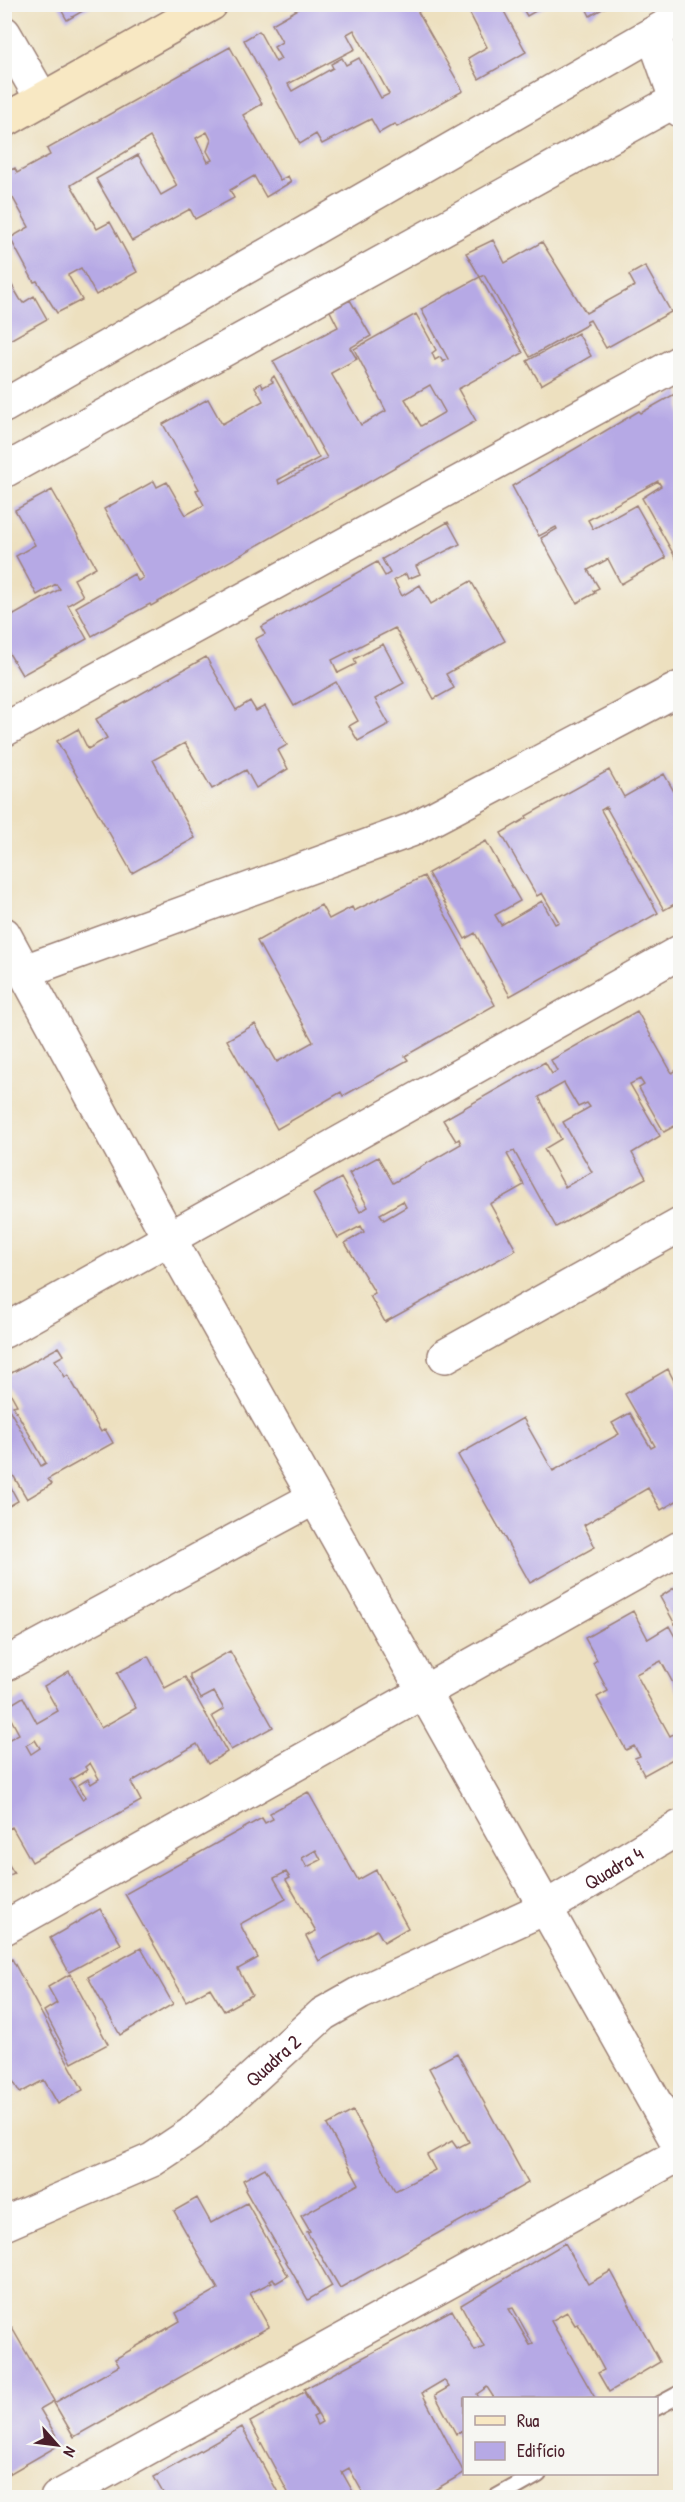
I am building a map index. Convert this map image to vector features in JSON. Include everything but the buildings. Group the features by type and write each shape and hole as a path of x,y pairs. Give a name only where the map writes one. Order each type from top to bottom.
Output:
{"street":[{"path":"4,121 211,4"},
{"path":"4,406 667,26 679,103 4,471"},
{"path":"4,33 42,99"},
{"path":"4,730 681,362"},
{"path":"25,972 411,830 681,688"},
{"path":"4,934 169,1238 314,1498 681,2147"},
{"path":"9,1319 169,1238 681,952"},
{"path":"445,1356 681,1225"},
{"path":"4,1665 314,1498"},
{"path":"4,1928 681,1548"},
{"name":"Quadra 4","path":"547,1907 681,1827"},
{"name":"Quadra 2","path":"4,2224 152,2160 191,2134 332,2009 360,1993 547,1907"},
{"path":"57,2498 681,2154"}],"lane":[{"path":"658,2406 681,2394"},
{"path":"496,2498 536,2475"}]}
